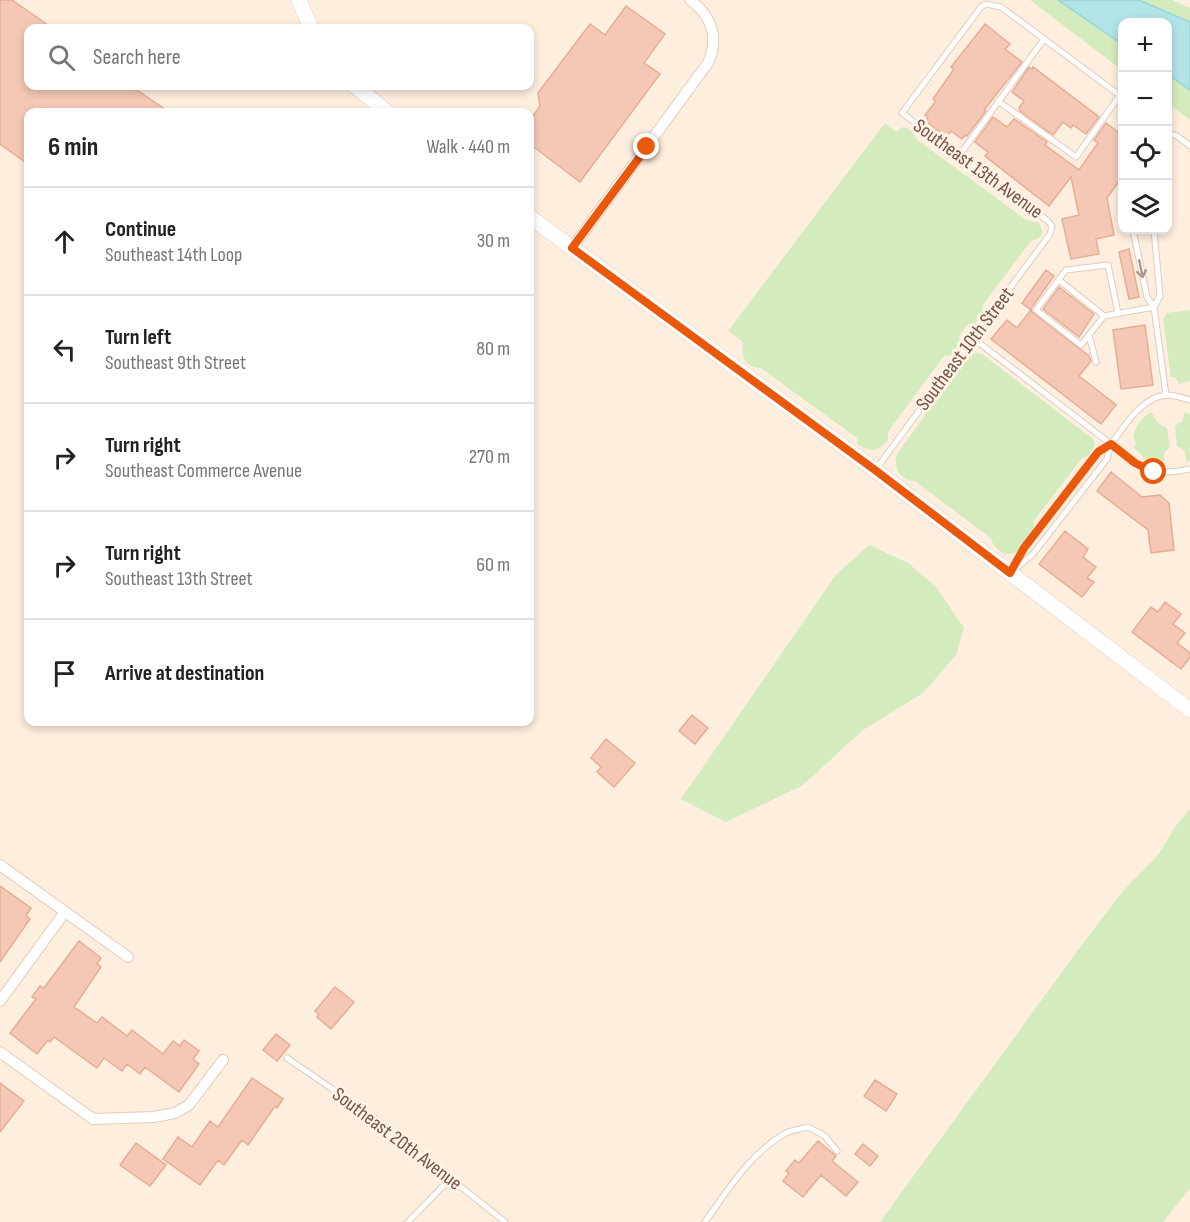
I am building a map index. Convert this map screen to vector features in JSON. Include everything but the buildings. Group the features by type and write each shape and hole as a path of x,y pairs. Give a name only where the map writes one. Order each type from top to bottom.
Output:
{"street":[{"path":"299,0 309,24"},
{"path":"572,248 705,68 714,47 713,31 706,15 690,0"},
{"path":"360,90 382,108"},
{"path":"534,220 875,470 1190,710"},
{"path":"0,865 128,957"},
{"path":"0,1001 65,912"},
{"path":"0,1052 93,1119 154,1117 175,1113 189,1105 223,1060"}],"lane":[{"name":"Southeast 13th Avenue","path":"1044,39 1000,7 986,4 902,113 1052,226"},
{"path":"959,156 1044,39 1118,94"},
{"path":"998,101 1076,158 1118,100"},
{"path":"1172,134 1190,146"},
{"name":"Southeast 10th Street","path":"875,470 974,339 1050,234 1052,226"},
{"path":"1134,234 1147,297 1155,307 1166,395"},
{"path":"1154,234 1160,296 1155,307"},
{"path":"1118,313 1108,265 1066,270 1036,310 1082,345 1104,316 1155,307"},
{"path":"1059,280 1104,316"},
{"path":"1089,335 1096,362"},
{"path":"974,339 1146,469 1166,474 1190,470"},
{"path":"1010,573 1024,548 1098,452 1111,444 1136,412 1151,400 1166,395 1190,400"},
{"path":"1010,573 1033,554 1107,459 1111,444"},
{"name":"Southeast 20th Avenue","path":"287,1058 376,1119 505,1222"},
{"path":"705,1222 741,1173 760,1152 787,1133 808,1127 825,1136 837,1150"},
{"path":"408,1222 450,1179"}],"green space":[{"path":"1030,0 1058,0 1118,41 1118,67"},
{"path":"1139,0 1172,0 1190,8 1190,22"},
{"path":"1172,77 1190,90 1190,120 1172,106"},
{"path":"885,123 896,132 903,127 913,132 916,139 1026,220 1039,223 1042,235 1031,241 982,306 983,312 975,324 968,324 959,336 960,344 952,355 944,356 888,432 888,440 881,447 870,450 857,444 857,438 761,368 751,366 745,360 743,342 728,331"},
{"path":"1190,310 1190,381 1179,384 1175,377 1171,377 1163,319 1167,313"},
{"path":"982,354 1093,439 1095,444 1089,456 1082,458 1033,522 1035,527 1020,549 1009,554 1001,552 994,546 991,538 915,481 905,479 896,466 899,451 969,355"},
{"path":"1151,412 1159,424 1167,428 1170,447 1164,453 1164,465 1145,459 1133,447 1136,444 1133,436 1136,428"},
{"path":"1184,412 1190,414 1190,461 1187,462 1184,450 1177,446 1175,426 1183,421"},
{"path":"869,545 908,563 936,587 964,628 956,655 923,693 863,730 803,785 726,822 681,799 835,576"},
{"path":"1190,809 1190,1188 1163,1222 880,1222 1081,946 1123,891 1158,855 1175,827"}],"water":[{"path":"1058,0 1139,0 1190,22 1190,90 1172,77 1172,18 1118,18 1118,41"}],"route":[{"path":"647,147 572,248 875,470 1010,573 1024,548 1098,452 1111,444 1135,463 1154,472"}]}
